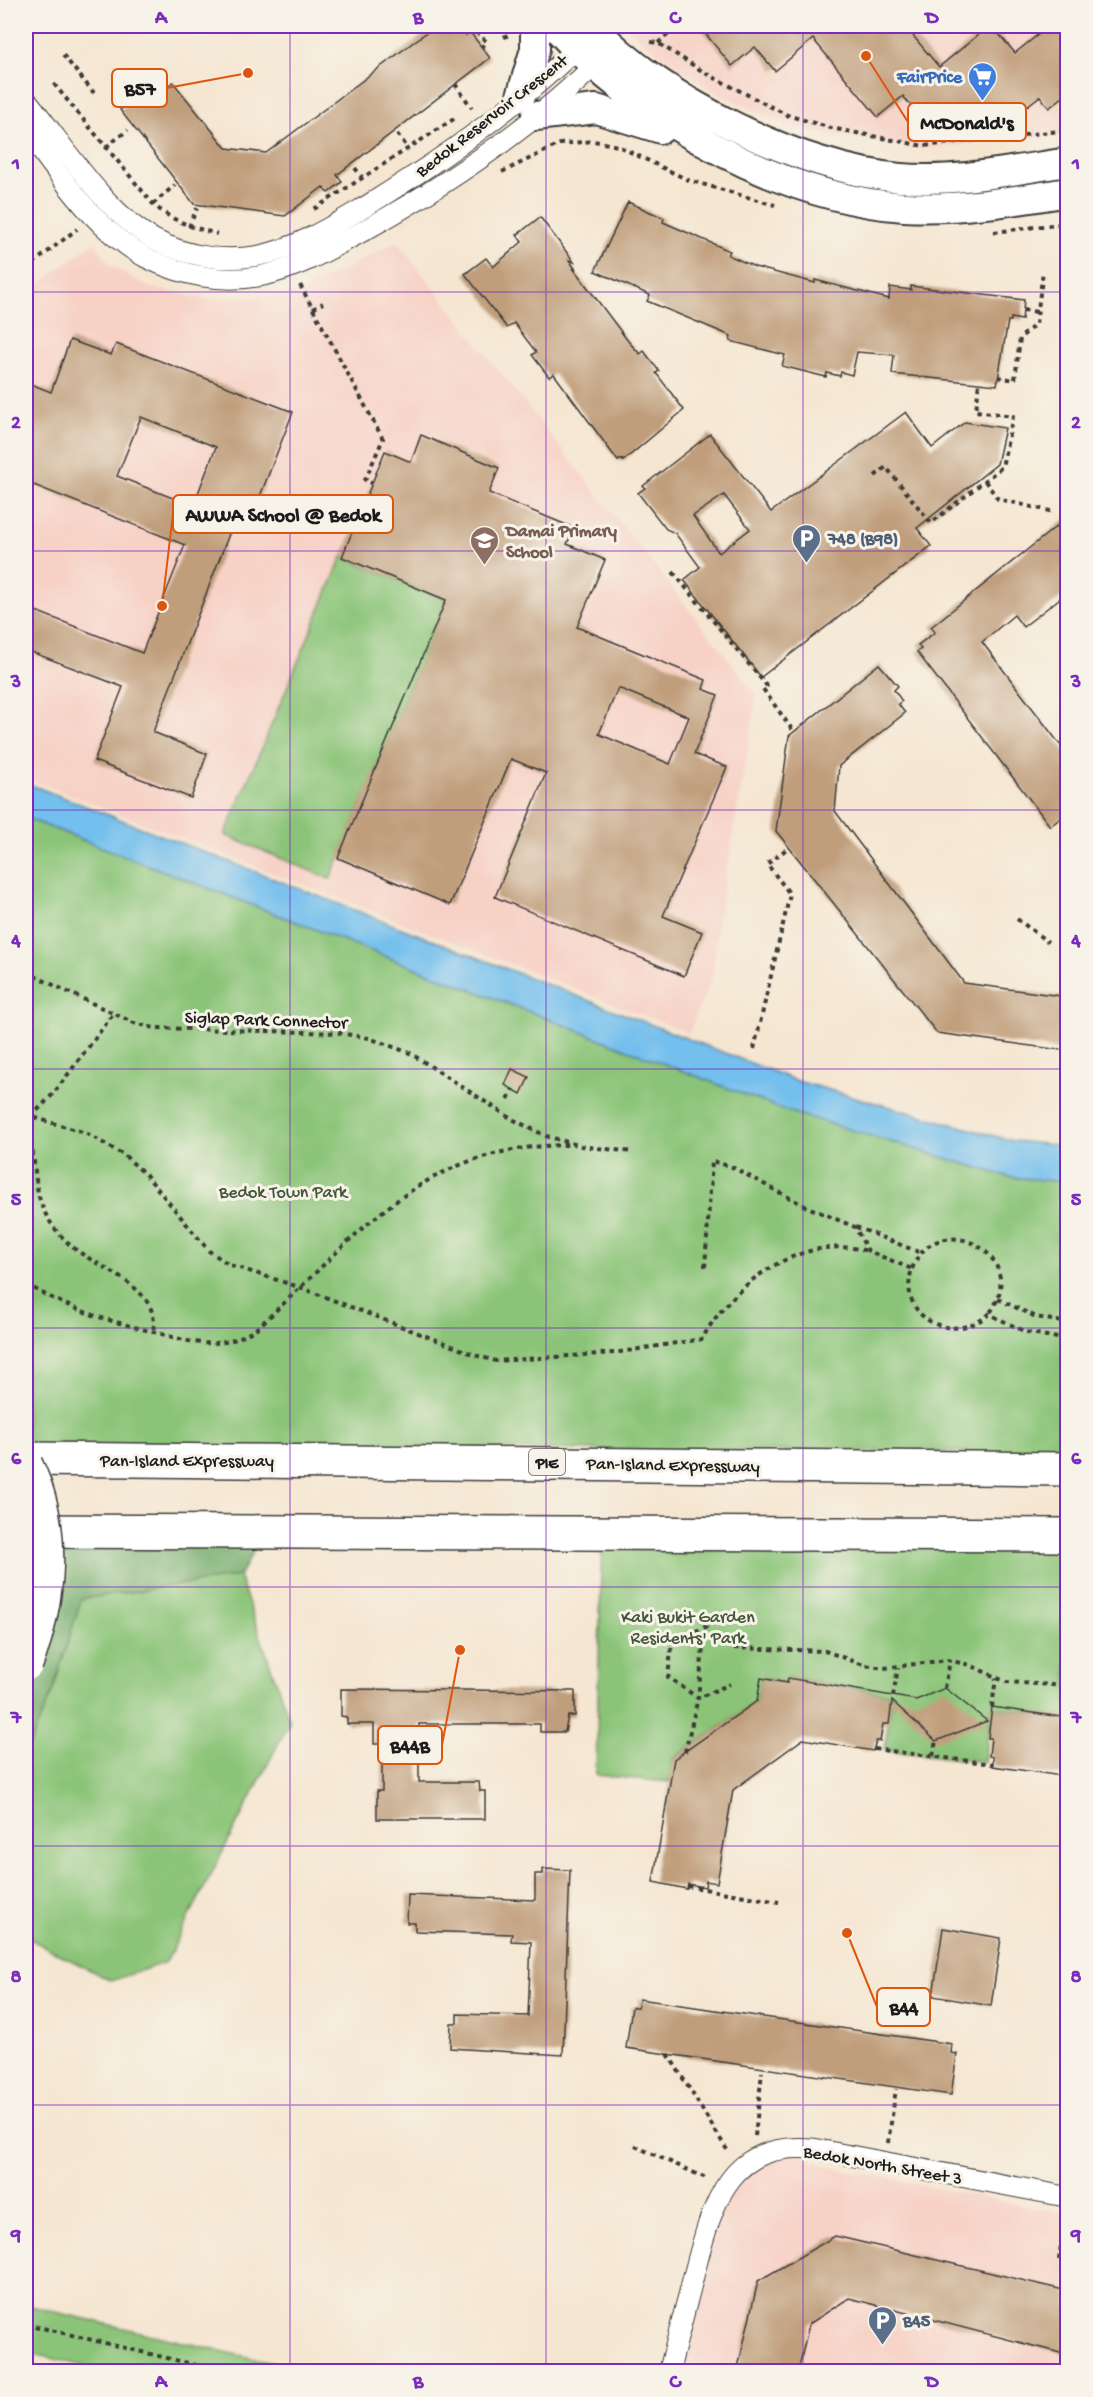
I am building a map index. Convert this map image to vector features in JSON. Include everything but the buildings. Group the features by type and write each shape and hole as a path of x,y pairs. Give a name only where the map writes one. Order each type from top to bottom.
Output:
{"highway":[{"name":"Pan-Island Expressway","path":"26,1459 1068,1468"},
{"path":"26,1465 42,1512 47,1567 42,1610 26,1664"},
{"path":"26,1531 1068,1535"}],"main road":[{"path":"535,26 535,49 528,106 596,109 618,114 720,150 822,191 843,197 903,207 945,208 988,205 1068,192"},
{"path":"555,26 594,43 735,126 798,153 832,164 901,178 941,179 1068,162"},
{"path":"594,43 647,107 720,150"}],"street":[{"name":"Bedok Reservoir Crescent","path":"26,130 100,223 134,251 188,274 246,278 289,268 341,243 466,170 594,43"},
{"name":"Bedok Reservoir Crescent","path":"30,103 113,207 132,225 154,240 178,250 230,259 280,250 354,213 528,106"},
{"name":"Bedok North Street 3","path":"669,2372 713,2206 734,2175 764,2155 786,2149 816,2149 1068,2197"}],"path":[{"path":"469,26 486,41 482,47"},
{"path":"501,26 510,45"},
{"path":"678,26 658,43 707,74 787,115 831,128 924,146 1068,130"},
{"path":"63,55 94,93"},
{"path":"54,84 153,204 167,216 189,227 221,236"},
{"path":"455,84 472,108"},
{"path":"304,215 481,101"},
{"path":"106,147 128,130"},
{"path":"397,134 408,148"},
{"path":"497,174 560,144 594,141 618,146 688,180 782,207"},
{"path":"355,168 362,177"},
{"path":"153,204 175,184"},
{"path":"189,227 197,208"},
{"path":"993,231 1068,223"},
{"path":"26,269 82,225"},
{"path":"998,377 1015,380 1020,338 1036,324 1043,271"},
{"path":"289,286 310,279"},
{"path":"300,284 383,439 365,480 372,483"},
{"path":"312,309 323,303"},
{"path":"1023,310 1038,312"},
{"path":"875,476 886,467 931,523 1002,467 1013,416 976,411 979,382"},
{"path":"985,481 998,499 1054,512"},
{"path":"673,572 767,686 763,689 794,732"},
{"path":"754,1049 790,894 767,864 789,847"},
{"path":"1017,919 1048,942"},
{"name":"Siglap Park Connector","path":"26,972 114,1013 154,1028 339,1033 383,1042 410,1053 528,1128 581,1146 633,1152"},
{"path":"31,1117 54,1093 114,1013"},
{"path":"508,1099 513,1089"},
{"path":"26,1115 72,1128 112,1146 146,1174 214,1254 236,1267 299,1287 478,1356 508,1362 615,1353 702,1339 717,1314 734,1294 776,1264 825,1250 868,1251 912,1269"},
{"path":"26,1125 32,1149 35,1188 43,1209 67,1242 85,1257 128,1284 150,1303 155,1316 153,1332"},
{"path":"26,1284 81,1313 153,1332 206,1343 236,1339 258,1327 376,1215 434,1175 501,1152 548,1146 581,1146"},
{"path":"705,1267 712,1161 732,1167 805,1206 921,1253"},
{"path":"26,1185 35,1188"},
{"path":"855,1227 868,1251"},
{"path":"947,1239 966,1239 977,1244 992,1256 997,1266 1000,1282 998,1299 989,1314 974,1325 956,1329 928,1321 916,1307 912,1297 909,1279 912,1269 921,1253 932,1244 947,1239"},
{"path":"998,1299 1036,1317 1068,1323"},
{"path":"989,1314 1026,1332 1068,1340"},
{"path":"685,1752 698,1698 706,1628 672,1642 668,1677 698,1698"},
{"path":"734,1648 825,1651 864,1665 898,1668 924,1661 950,1660 970,1665 996,1678 1020,1684 1068,1686"},
{"path":"945,1688 950,1660"},
{"path":"893,1696 898,1668"},
{"path":"992,1707 996,1678"},
{"path":"698,1698 730,1684"},
{"path":"933,1756 936,1741"},
{"path":"874,1749 993,1764"},
{"path":"687,1886 779,1902"},
{"path":"668,2054 731,2157 735,2153"},
{"path":"754,2143 762,2072"},
{"path":"887,2150 896,2089"},
{"path":"635,2146 709,2179"},
{"path":"1059,2260 1063,2226"},
{"path":"26,2324 225,2372"}],"shaded area":[{"path":"626,26 1067,26 1067,135 924,148 799,129 713,92 643,42"},
{"name":"Damai Primary School","path":"94,242 109,264 149,287 210,300 297,293 397,242 757,695 717,927 713,973 689,1033 26,778 26,294"},
{"path":"794,2152 826,2166 1067,2214 1067,2371 676,2372 720,2199 753,2168"}],"green space":[{"path":"342,557 446,600 330,879 225,835"},
{"name":"Bedok Town Park","path":"26,818 787,1111 1009,1177 1067,1182 1067,1453 26,1446"},
{"path":"26,1531 265,1531 239,1576 81,1599 53,1690 26,1752"},
{"name":"Kaki Bukit Garden Residents' Park","path":"602,1538 1067,1544 1067,1718 992,1707 984,1762 884,1750 893,1695 788,1677 787,1683 761,1678 757,1701 673,1759 669,1782 596,1775"},
{"path":"239,1576 290,1721 166,1962 111,1981 26,1937 26,1752 53,1690 81,1599"},
{"path":"26,2305 306,2371 120,2372 108,2368 104,2371 26,2352"}],"water":[{"path":"26,783 797,1081 1013,1141 1067,1146 1067,1182 1009,1177 787,1111 26,818"}],"place":[{"name":"McDonald's","path":"866,56"},
{"name":"B57","path":"248,73"},
{"name":"FairPrice","path":"983,102"},
{"name":"748 (B98)","path":"807,564"},
{"name":"Damai Primary School","path":"485,566"},
{"name":"AWWA School @ Bedok","path":"162,606"},
{"name":"B44B","path":"460,1650"},
{"name":"B44","path":"847,1933"},
{"name":"B45","path":"882,2346"}]}
